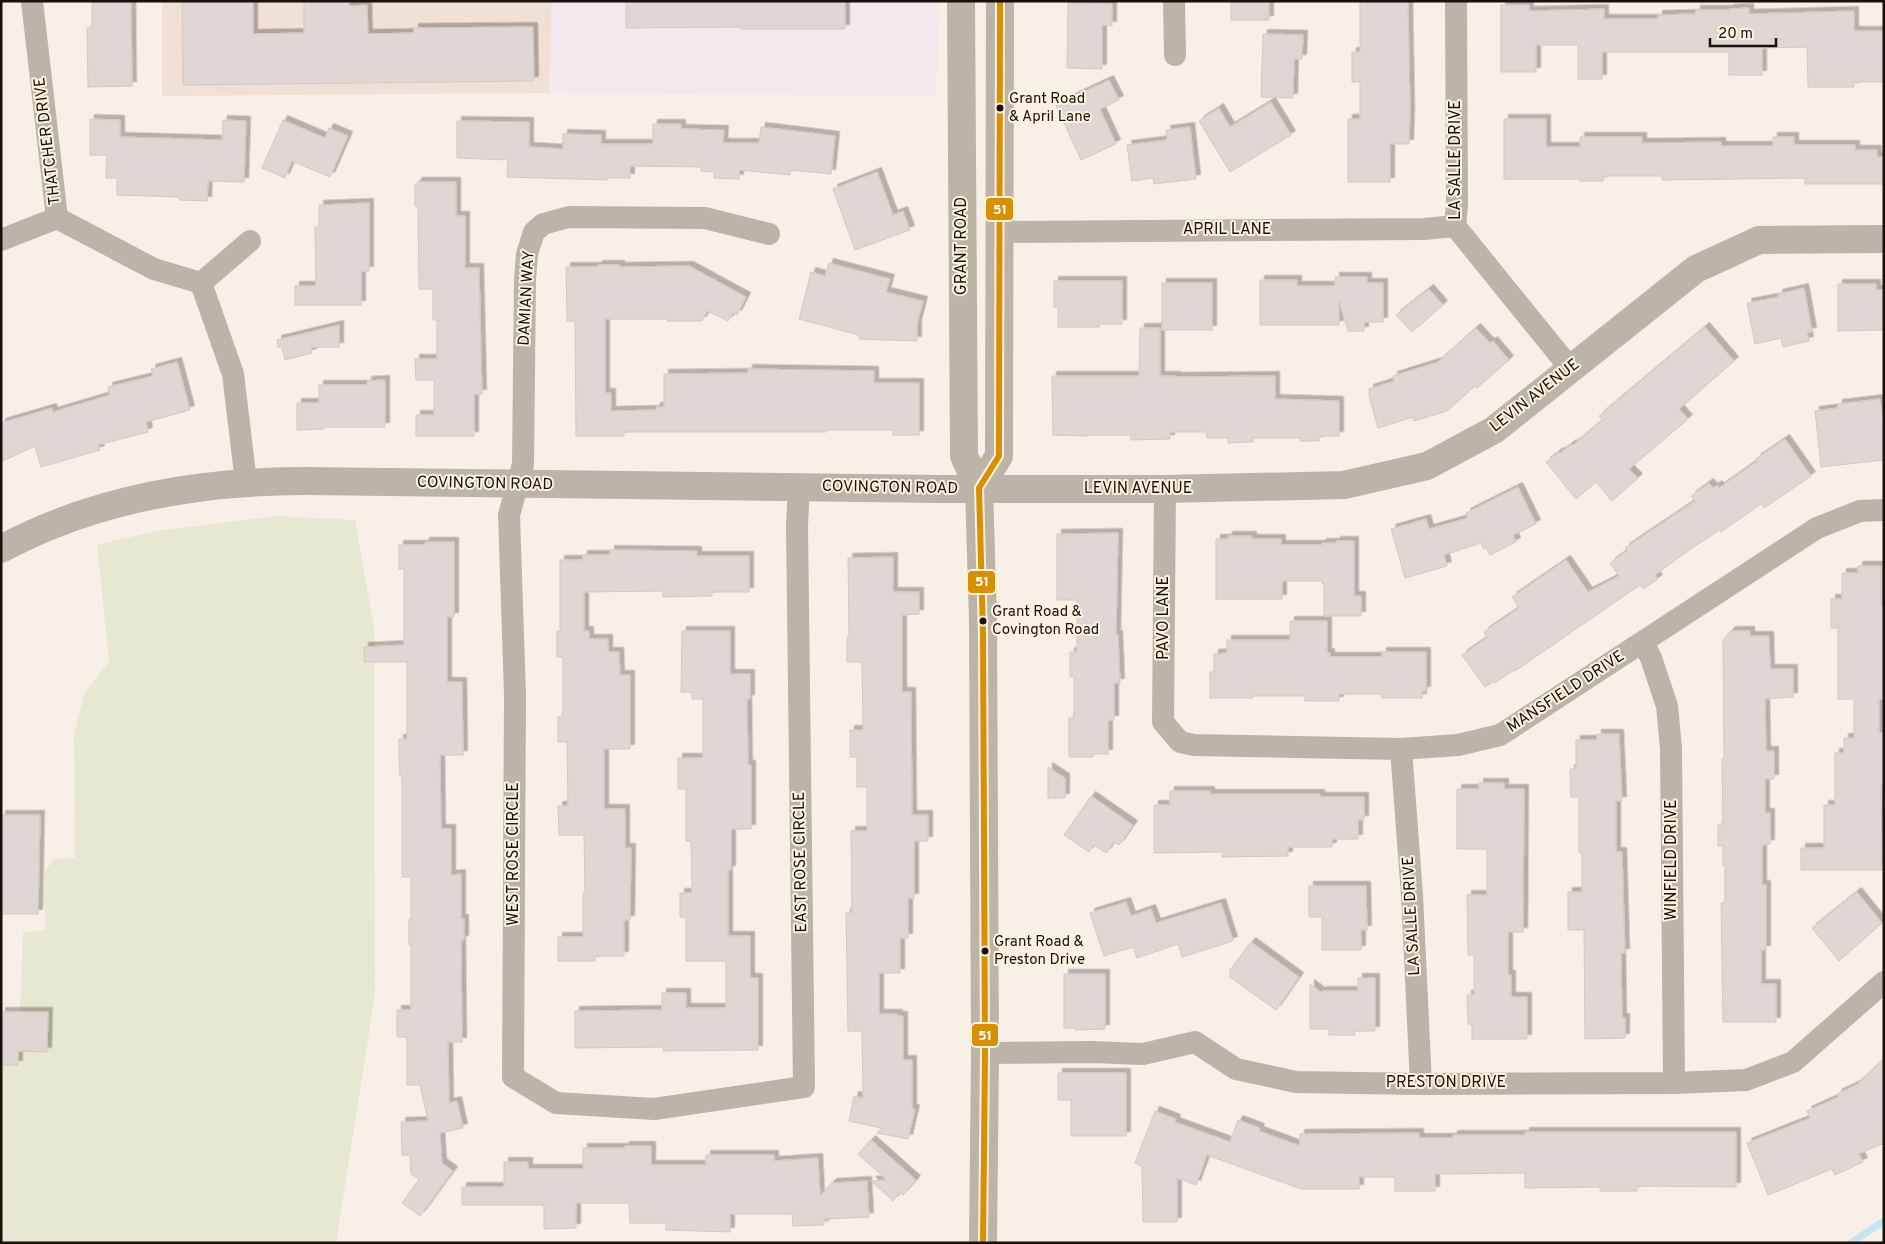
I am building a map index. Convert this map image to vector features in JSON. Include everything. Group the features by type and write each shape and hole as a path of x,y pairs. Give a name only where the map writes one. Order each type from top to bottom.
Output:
{"main road":[{"name":"GRANT ROAD","path":"961,1 964,456 979,488 983,644 985,1053 983,1243"},
{"path":"979,488 999,456 1000,1"}],"street":[{"name":"THATCHER DRIVE","path":"32,1 57,218 154,268 201,283"},
{"path":"1174,1 1175,55"},
{"name":"LA SALLE DRIVE","path":"1456,1 1457,205 1455,226 1570,368"},
{"name":"DAMIAN WAY","path":"517,484 522,464 525,279 527,254 534,232 543,224 569,217 705,218 769,234"},
{"path":"1,240 57,218"},
{"name":"APRIL LANE","path":"1000,232 1424,229 1455,226"},
{"name":"LEVIN AVENUE","path":"979,488 1165,489 1344,485 1426,466 1494,430 1696,268 1759,240 1884,239"},
{"path":"246,482 233,374 201,283 250,241"},
{"name":"COVINGTON ROAD","path":"1,549 21,538 82,513 144,497 246,482 979,488"},
{"name":"WEST ROSE CIRCLE","path":"517,484 509,515 515,695 513,1077 556,1103 654,1109"},
{"name":"EAST ROSE CIRCLE","path":"654,1109 804,1087 796,526 799,486"},
{"name":"PAVO LANE","path":"1165,489 1164,722 1180,742"},
{"name":"MANSFIELD DRIVE","path":"1180,742 1194,745 1401,749 1458,745 1500,735 1817,528 1860,511 1884,510"},
{"name":"WINFIELD DRIVE","path":"1643,642 1651,658 1667,706 1671,748 1674,1083"},
{"name":"LA SALLE DRIVE","path":"1401,749 1412,895 1421,1084"},
{"name":"PRESTON DRIVE","path":"985,1053 1092,1052 1143,1054 1195,1042 1236,1069 1296,1082 1421,1084 1674,1083 1746,1080 1793,1062 1884,982"}],"shaded area":[{"path":"162,1 552,1 549,93 162,96"},
{"path":"552,1 940,1 936,96 549,93"}],"green space":[{"path":"277,516 355,520 374,627 375,995 336,1243 1,1243 1,1040 19,1039 23,933 45,930 44,872 54,859 75,858 74,734 85,692 109,661 97,545 156,531"}],"building":[{"path":"182,1 253,1 253,34 304,33 304,1 349,1 349,6 367,5 368,34 414,33 414,28 533,27 534,81 183,85"},
{"path":"626,1 845,1 845,29 741,29 741,27 626,28"},
{"path":"1231,1 1269,1 1269,20 1231,20"},
{"path":"1360,1 1408,3 1409,144 1390,144 1390,182 1348,182 1348,119 1360,119 1360,82 1352,82 1352,52 1360,52"},
{"path":"131,2 132,86 88,87 87,28 92,28 92,3"},
{"path":"1068,3 1112,4 1112,26 1102,25 1102,69 1067,68"},
{"path":"1501,5 1529,5 1529,11 1604,9 1604,19 1658,19 1658,15 1696,14 1696,10 1749,8 1749,14 1854,11 1854,31 1884,31 1884,82 1854,82 1854,87 1808,87 1807,47 1762,48 1762,75 1729,75 1729,52 1602,52 1602,79 1578,79 1578,45 1536,45 1536,72 1501,72"},
{"path":"1263,34 1303,35 1302,59 1294,59 1293,98 1261,97"},
{"path":"1109,80 1119,100 1100,109 1116,144 1081,160 1056,105"},
{"path":"1271,102 1291,135 1230,172 1199,121 1219,108 1230,127"},
{"path":"90,119 120,120 120,137 222,140 223,120 246,121 244,182 208,181 207,201 179,200 179,197 117,195 117,178 106,178 107,155 90,155"},
{"path":"1504,119 1546,119 1546,147 1580,147 1580,137 1642,137 1642,143 1721,142 1721,146 1773,146 1773,137 1794,137 1794,145 1855,145 1855,150 1877,150 1877,157 1884,157 1884,184 1805,184 1805,178 1662,180 1662,176 1603,176 1603,181 1580,181 1580,179 1504,179"},
{"path":"283,120 325,138 329,128 348,136 330,177 292,161 285,178 262,168"},
{"path":"457,121 529,122 529,147 563,149 563,134 601,135 601,144 653,144 653,124 681,124 681,129 724,130 723,143 759,143 761,127 835,136 831,174 790,170 790,175 739,170 739,179 714,178 714,172 701,171 701,167 630,166 630,178 607,178 607,180 507,177 508,160 457,158"},
{"path":"1190,127 1196,179 1154,184 1153,178 1132,181 1127,145 1167,140 1166,130"},
{"path":"877,172 893,215 903,211 910,230 855,250 833,189"},
{"path":"417,182 456,182 456,216 465,216 465,268 479,268 482,394 474,394 474,436 416,436 416,415 434,415 434,380 416,380 415,359 437,359 437,320 433,320 433,289 419,289 418,206 415,206 415,185 417,185"},
{"path":"369,203 369,271 361,271 361,305 295,305 295,286 316,286 315,227 319,227 319,205"},
{"path":"829,263 890,279 886,292 923,301 917,324 917,341 859,339 859,335 799,319 811,272 825,276"},
{"path":"598,265 620,265 620,267 689,266 746,297 737,315 733,313 728,321 707,311 702,321 605,319 605,393 611,393 611,411 656,410 656,407 664,407 664,374 748,373 748,369 874,371 874,383 919,383 919,435 893,435 893,430 826,430 826,432 624,432 624,436 576,436 575,321 567,321 566,267 598,267"},
{"path":"1335,277 1367,277 1367,283 1383,283 1383,322 1364,322 1364,331 1348,331 1339,301 1339,325 1260,325 1260,280 1297,280 1297,286 1335,286"},
{"path":"1054,281 1122,281 1122,324 1099,324 1099,327 1058,327 1058,307 1054,307"},
{"path":"1162,283 1212,283 1212,330 1162,330"},
{"path":"1838,284 1876,284 1876,290 1884,290 1883,330 1838,331"},
{"path":"1804,288 1812,332 1807,332 1809,341 1783,347 1781,338 1755,344 1747,303 1779,297 1778,294"},
{"path":"1429,289 1443,305 1412,332 1396,315"},
{"path":"339,325 339,347 311,347 312,353 285,360 282,347 278,347 277,340"},
{"path":"1705,327 1734,361 1679,409 1688,419 1629,469 1638,478 1612,501 1596,482 1576,499 1546,462 1559,452 1573,445 1603,420 1599,416"},
{"path":"1140,328 1160,328 1160,376 1275,376 1275,399 1339,401 1339,436 1319,436 1319,441 1300,441 1300,438 1253,438 1253,442 1228,443 1228,438 1207,438 1206,432 1170,432 1170,439 1131,440 1131,435 1053,435 1052,376 1139,376"},
{"path":"1476,328 1490,343 1493,341 1509,360 1477,388 1475,386 1447,411 1414,421 1413,417 1378,428 1369,396 1369,389 1394,381 1393,376 1438,362"},
{"path":"177,362 190,410 146,422 148,432 98,445 100,450 41,467 35,446 1,462 1,423 52,408 53,412 110,395 108,387 153,376 151,369"},
{"path":"385,380 385,427 324,427 324,429 297,430 297,403 319,403 319,385 367,385 367,381"},
{"path":"1880,399 1884,426 1884,460 1821,467 1815,411 1838,408 1838,404"},
{"path":"1785,439 1811,476 1764,508 1761,504 1721,532 1720,530 1692,548 1655,575 1658,579 1643,589 1640,585 1515,671 1485,687 1462,655 1487,638 1484,632 1519,608 1512,597 1566,560 1588,592 1619,576 1610,563 1627,551 1625,548 1695,501 1691,496 1709,483 1713,488 1718,485 1719,488"},
{"path":"1518,487 1536,524 1513,535 1516,542 1490,555 1481,543 1444,555 1447,566 1405,578 1391,529 1426,519 1429,529 1468,518 1466,513"},
{"path":"1118,533 1116,635 1118,635 1120,683 1114,683 1114,720 1108,720 1108,754 1093,754 1093,757 1069,757 1069,718 1074,718 1074,677 1070,677 1070,652 1077,652 1077,600 1057,600 1057,534"},
{"path":"1228,536 1252,536 1252,539 1281,539 1281,545 1322,545 1322,543 1336,543 1336,541 1354,541 1354,596 1361,596 1361,616 1324,616 1324,584 1322,584 1322,581 1282,581 1282,599 1216,599 1216,539 1228,539"},
{"path":"425,542 454,542 454,617 447,617 447,682 462,682 463,755 440,755 441,829 451,829 451,875 461,874 461,919 464,919 464,940 461,940 462,1042 448,1042 449,1103 457,1101 463,1128 440,1133 442,1163 453,1171 420,1216 402,1203 419,1179 411,1174 410,1155 402,1155 401,1122 428,1121 420,1085 407,1085 407,1037 397,1037 397,1010 411,1010 409,919 411,919 411,877 402,877 402,776 400,776 399,757 399,739 407,739 407,662 364,662 364,647 404,645 404,569 399,569 399,545 425,545"},
{"path":"610,550 697,551 697,556 749,556 749,592 712,592 712,596 663,597 663,591 584,592 584,631 589,631 589,639 608,639 608,652 619,652 620,675 630,675 630,749 604,749 604,809 625,809 625,848 631,848 630,920 624,920 624,956 595,956 595,961 558,961 558,937 583,937 583,893 585,893 584,835 559,835 558,806 568,806 567,742 558,742 558,717 563,717 563,657 557,657 557,631 560,631 560,560 583,560 583,555 610,555"},
{"path":"893,557 893,592 919,592 919,614 902,615 902,692 911,692 912,815 928,815 928,841 914,841 914,898 908,898 908,938 900,938 900,973 879,973 879,1014 898,1014 898,1016 903,1016 903,1060 912,1060 912,1109 915,1109 908,1139 877,1133 881,1128 849,1121 854,1096 863,1098 862,1031 848,1031 846,913 852,913 851,831 867,831 867,787 857,787 857,757 850,757 850,730 863,730 862,662 847,662 847,637 849,637 848,558"},
{"path":"1858,566 1881,566 1881,606 1884,606 1884,699 1879,699 1879,733 1883,733 1884,751 1883,785 1881,785 1882,870 1801,870 1801,848 1824,848 1824,805 1835,805 1835,753 1844,753 1844,738 1854,738 1854,699 1838,699 1838,628 1831,628 1831,599 1842,599 1842,573 1858,573"},
{"path":"1290,621 1327,621 1327,653 1330,653 1330,657 1382,657 1382,652 1426,652 1426,691 1422,691 1422,698 1382,698 1382,694 1339,694 1339,701 1305,701 1305,696 1210,698 1210,672 1214,672 1214,654 1227,653 1227,640 1290,640"},
{"path":"682,631 730,631 730,674 750,674 750,699 747,699 748,765 751,765 751,829 731,829 731,870 728,870 728,936 750,936 750,978 758,978 758,1050 663,1051 663,1047 575,1048 575,1011 662,1010 662,993 686,993 686,1008 726,1008 726,961 686,961 686,917 680,917 680,893 692,893 691,841 686,841 686,789 678,789 678,758 703,758 703,699 692,699 692,692 681,692"},
{"path":"1731,631 1750,631 1750,636 1769,636 1770,669 1793,669 1793,697 1765,699 1766,751 1774,751 1774,779 1765,779 1765,813 1770,813 1770,844 1762,845 1762,885 1766,885 1766,950 1761,950 1761,984 1776,984 1776,1022 1723,1022 1721,903 1725,903 1725,866 1723,866 1723,846 1718,846 1718,825 1723,825 1723,640"},
{"path":"1597,734 1619,734 1622,801 1616,801 1616,852 1622,852 1625,953 1621,953 1622,1018 1625,1018 1625,1038 1585,1039 1584,930 1568,930 1568,892 1582,892 1582,853 1579,853 1579,797 1571,797 1570,769 1576,769 1576,740 1597,740"},
{"path":"1048,767 1065,778 1065,798 1048,798"},
{"path":"1479,783 1504,783 1504,789 1524,789 1523,932 1508,932 1508,975 1511,975 1511,997 1527,997 1527,1039 1472,1039 1472,1024 1468,1024 1467,995 1474,995 1474,955 1468,955 1467,895 1487,895 1487,849 1457,849 1457,789 1479,789"},
{"path":"1170,791 1210,791 1210,794 1320,794 1320,797 1364,797 1364,820 1358,820 1358,839 1332,839 1332,847 1288,847 1288,856 1222,857 1222,852 1154,853 1154,805 1170,805"},
{"path":"1091,796 1133,825 1119,845 1114,842 1106,853 1094,845 1089,852 1064,835"},
{"path":"1,815 40,815 38,914 1,914"},
{"path":"1309,886 1366,886 1367,930 1361,930 1361,950 1322,950 1322,917 1309,917"},
{"path":"1857,892 1882,923 1839,961 1812,928"},
{"path":"1126,902 1131,916 1151,909 1156,923 1221,903 1233,941 1182,957 1178,944 1137,958 1133,947 1104,956 1090,913"},
{"path":"1251,942 1299,977 1276,1010 1230,977 1230,970"},
{"path":"1064,974 1105,974 1105,1029 1075,1030 1075,1028 1064,1028"},
{"path":"1358,978 1375,978 1375,1031 1354,1031 1355,1035 1329,1035 1329,1029 1310,1029 1310,984 1322,993 1322,991 1358,991"},
{"path":"1,1012 48,1012 47,1052 18,1051 18,1065 1,1065"},
{"path":"1884,1059 1884,1143 1859,1154 1863,1162 1835,1175 1832,1169 1768,1195 1747,1143 1810,1118 1807,1111 1838,1097 1837,1094 1856,1085"},
{"path":"1058,1073 1126,1073 1126,1136 1071,1136 1071,1100 1058,1100"},
{"path":"1155,1111 1176,1119 1175,1122 1230,1142 1238,1120 1260,1128 1259,1131 1300,1146 1300,1134 1419,1133 1419,1138 1453,1138 1453,1135 1525,1135 1525,1132 1736,1132 1736,1187 1637,1186 1637,1191 1600,1191 1600,1187 1525,1188 1525,1173 1435,1174 1435,1191 1395,1191 1395,1177 1359,1177 1359,1189 1301,1189 1207,1155 1196,1185 1177,1178 1177,1222 1143,1222 1142,1166 1135,1163"},
{"path":"871,1140 916,1180 903,1195 900,1192 893,1201 871,1181 887,1180 858,1154"},
{"path":"625,1146 651,1146 651,1165 706,1165 706,1155 774,1155 774,1161 818,1158 820,1196 832,1183 867,1181 869,1217 824,1219 824,1225 793,1226 792,1214 730,1214 730,1232 666,1230 666,1223 630,1223 629,1203 576,1203 576,1228 544,1229 544,1205 462,1205 462,1187 504,1187 504,1162 528,1162 528,1169 583,1169 583,1148 625,1148"}],"waterway":[{"path":"1851,1243 1884,1221"}],"transit line":[{"name":"51","path":"983,1243 985,1053 983,634 979,488 999,456 1000,1"}],"place":[{"name":"Grant Road & April Lane","path":"1000,108"},
{"name":"Grant Road & Covington Road","path":"983,621"},
{"name":"Grant Road & Preston Drive","path":"985,951"}]}
